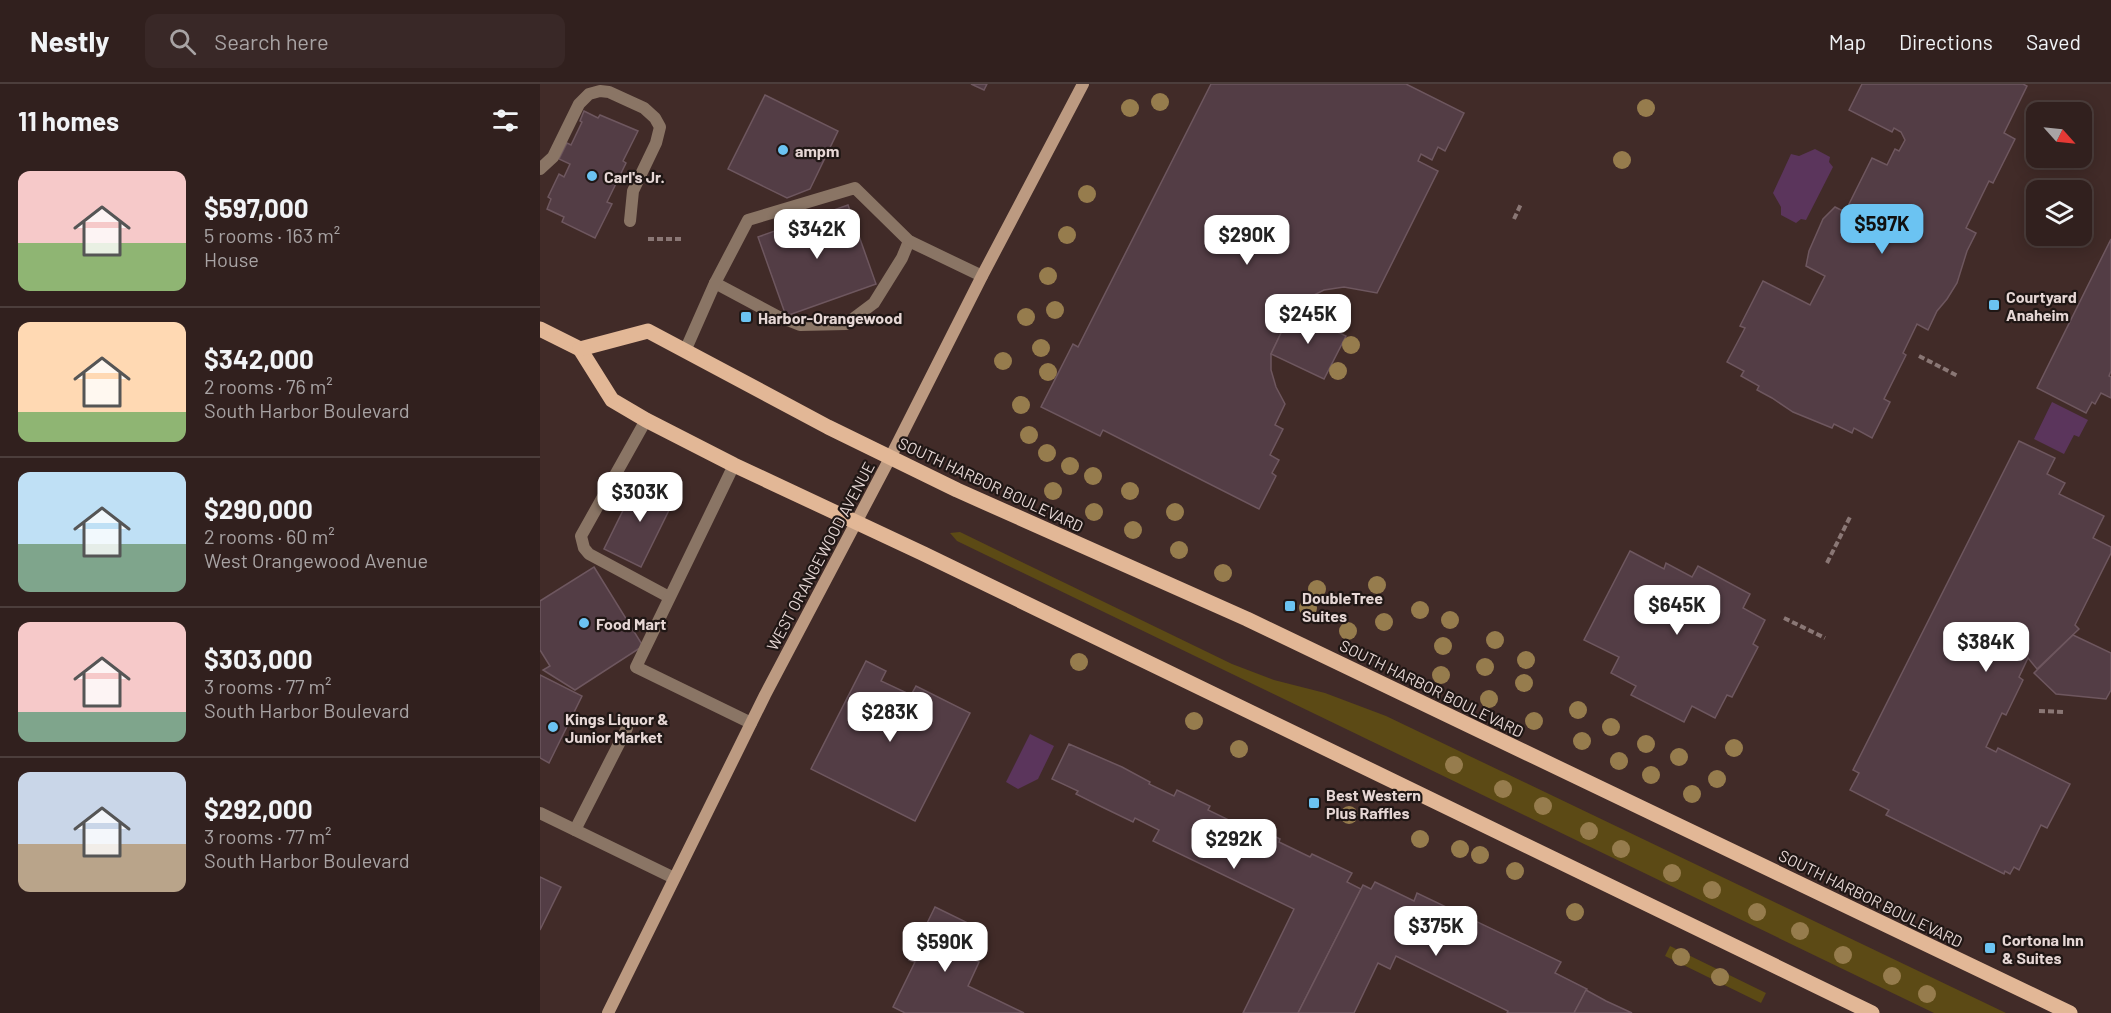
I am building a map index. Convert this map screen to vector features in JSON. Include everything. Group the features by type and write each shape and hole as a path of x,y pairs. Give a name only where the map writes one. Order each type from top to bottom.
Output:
{"main road":[{"name":"WEST ORANGEWOOD AVENUE","path":"608,1013 751,723 1083,84"},
{"path":"540,329 580,349 612,400 646,420 734,465 924,554 1872,1013"},
{"name":"SOUTH HARBOR BOULEVARD","path":"580,349 648,331 890,458 1247,619 2070,1013"}],"street":[{"path":"540,169 553,157 579,104 589,94 600,91 609,92 644,108 655,118 660,127 656,143 633,191 630,221"},
{"path":"685,351 715,283 748,220 855,188 909,241 982,276"},
{"path":"715,283 777,316 800,325 846,324 874,303 902,258 909,241"},
{"path":"646,420 582,536 584,548 589,554 669,597"},
{"path":"734,465 636,667 751,723"},
{"path":"575,830 627,728"},
{"path":"540,813 674,878"}],"path":[{"path":"1514,219 1521,204"},
{"path":"648,239 681,239"},
{"path":"1919,356 1958,376"},
{"path":"1827,564 1850,517"},
{"path":"1784,618 1825,638"},
{"path":"2039,711 2065,712"}],"shaded area":[{"path":"1815,149 1830,157 1829,162 1833,167 1806,220 1801,219 1796,223 1781,215 1781,207 1773,193 1791,154 1799,156"},
{"path":"2052,402 2088,420 2079,437 2074,435 2064,454 2034,439"},
{"path":"960,532 1232,664 1274,680 1325,693 1386,716 2006,1013 1934,1013 957,541 950,533"},
{"path":"1030,734 1054,746 1038,779 1018,789 1006,782"},
{"path":"1670,946 1766,993 1761,1003 1665,956"}],"building":[{"path":"971,84 987,84 984,90"},
{"path":"1211,84 1406,84 1464,113 1445,151 1438,147 1432,160 1421,154 1418,161 1438,171 1377,293 1344,287 1324,290 1292,310 1271,354 1271,370 1276,387 1285,404 1275,425 1283,429 1270,455 1279,460 1272,473 1276,476 1259,509 1103,430 1100,436 1041,407 1073,344 1078,347"},
{"path":"1862,84 2023,84 2027,86 2004,133 2015,139 1993,183 1989,181 1966,228 1976,233 1967,251 1957,283 1937,311 1928,330 1917,324 1903,353 1906,355 1884,399 1890,402 1872,438 1854,428 1852,433 1834,424 1832,428 1793,412 1757,390 1759,386 1741,376 1744,371 1727,362 1745,328 1740,326 1763,281 1810,305 1825,276 1806,266 1809,251 1823,219 1835,207 1845,212 1872,158 1887,165 1895,149 1899,151 1905,140 1901,132 1894,128 1892,132 1849,110"},
{"name":"ampm","path":"765,95 838,131 810,189 787,198 728,169"},
{"name":"Carl's Jr.","path":"584,111 598,118 600,115 638,131 623,161 626,163 607,202 612,204 595,238 562,222 564,217 547,209 551,199 548,197 559,174 564,177 570,164 559,159 567,143 571,145 582,122 580,121"},
{"path":"848,205 876,284 786,316 758,237"},
{"path":"2111,239 2111,371 2109,376 2111,377 2111,398 2101,393 2086,413 2037,388"},
{"path":"1292,310 1346,336 1324,379 1271,354"},
{"path":"2019,441 2055,458 2047,474 2065,483 2059,494 2104,516 2093,538 2111,547 2111,553 2075,625 2079,629 2037,669 2028,658 2019,677 2023,680 2006,715 2002,713 1986,747 1996,752 1998,748 2070,784 2047,828 2041,825 2019,870 2014,867 2010,874 2005,871 2004,874 1886,815 1889,810 1850,790 1859,773 1853,770"},
{"path":"639,478 676,496 641,567 604,549"},
{"path":"1630,551 1664,569 1666,563 1692,577 1698,566 1750,594 1743,608 1765,620 1753,644 1758,647 1732,697 1727,695 1715,718 1692,706 1684,722 1631,695 1636,686 1611,673 1619,657 1584,640"},
{"name":"Food Mart","path":"594,567 643,646 575,690 543,670 550,666 540,650 540,601"},
{"path":"2073,635 2111,653 2111,690 2106,699 2056,694 2034,673"},
{"path":"866,661 886,671 881,681 911,695 916,686 970,713 915,821 811,769"},
{"name":"Kings Liquor & Junior Market","path":"540,675 582,696 549,763 540,758"},
{"path":"1069,744 1122,767 1174,796 1177,790 1210,806 1208,810 1243,827 1245,822 1310,857 1312,854 1352,873 1347,882 1361,889 1298,1013 1243,1013 1294,909 1153,841 1159,830 1135,818 1133,822 1076,794 1078,791 1052,779"},
{"path":"540,877 561,887 540,930"},
{"path":"1375,882 1414,901 1417,893 1561,962 1555,973 1587,989 1574,1013 1507,1013 1508,1011 1396,956 1390,969 1378,963 1354,1013 1298,1013 1363,885 1371,889"},
{"path":"935,907 972,925 966,938 974,942 967,956 979,962 968,986 1024,1013 905,1013 893,1007 915,962 909,960"},
{"path":"1586,990 1606,1001 1632,1013 1574,1013"}],"place":[{"name":"ampm","path":"783,150"},
{"name":"Carl's Jr.","path":"592,176"},
{"name":"Courtyard Anaheim","path":"1994,305"},
{"name":"Harbor-Orangewood","path":"746,317"},
{"name":"DoubleTree Suites","path":"1290,606"},
{"name":"Food Mart","path":"584,623"},
{"name":"Kings Liquor & Junior Market","path":"553,727"},
{"name":"Best Western Plus Raffles","path":"1314,803"},
{"name":"Cortona Inn & Suites","path":"1990,948"}]}
